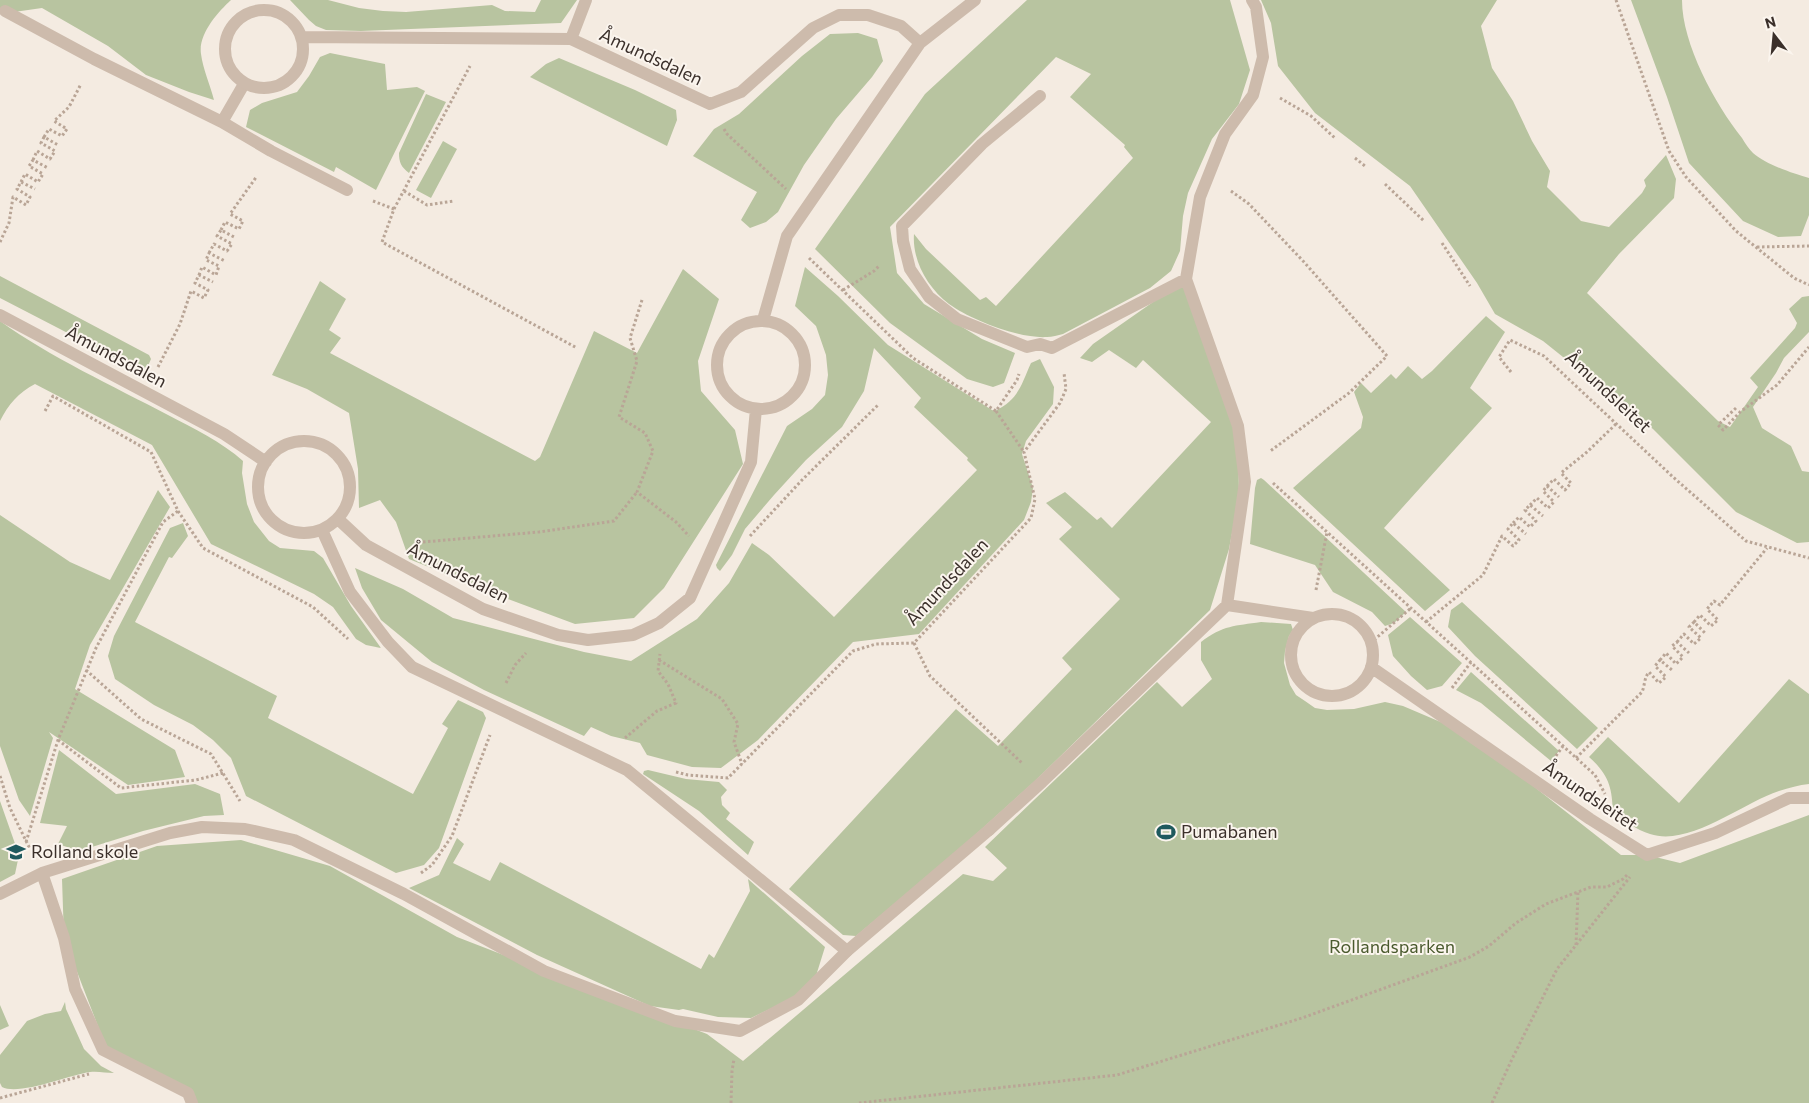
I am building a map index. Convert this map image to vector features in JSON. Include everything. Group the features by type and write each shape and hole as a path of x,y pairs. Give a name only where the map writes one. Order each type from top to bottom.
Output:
{"street":[{"name":"Åmundsdalen","path":"571,40 586,0"},
{"path":"763,320 786,236 920,43 975,0"},
{"path":"0,894 42,873 187,828 245,829 294,840 396,890 544,971 674,1021 740,1031 798,1000 847,951 989,830 1042,782 1227,605 1245,482 1242,454 1238,426 1186,279 1200,197 1225,134 1254,95 1263,56 1256,7 1252,0"},
{"path":"272,5 296,26 302,37 304,50 301,64 294,75 283,84 270,88 257,88 244,84 234,75 227,64 224,52 225,39 230,28 239,18 250,12 262,10 272,5"},
{"path":"5,11 222,122 271,151 347,190"},
{"name":"Åmundsdalen","path":"302,37 571,40 710,104 741,92 813,28 839,15 868,15 901,26 920,43"},
{"path":"222,122 244,84"},
{"path":"1040,96 982,144 902,226 902,241 910,269 929,297 957,319 1027,347 1040,344 1052,348 1186,279"},
{"name":"Åmundsdalen","path":"0,315 224,434 266,462"},
{"path":"763,320 777,323 789,330 799,341 804,354 806,368 802,382 795,394 784,404 770,409 756,410 741,405 729,397 720,384 716,369 717,354 723,340 734,329 747,322 763,320"},
{"name":"Åmundsdalen","path":"338,519 366,545 483,609 551,633 588,640 633,635 659,623 690,598 752,462 756,410"},
{"path":"306,441 321,444 335,452 345,464 350,480 350,495 345,510 338,519 322,530 308,534 293,532 280,527 269,517 261,505 258,490 260,475 266,462 276,451 290,443 306,441"},
{"path":"322,530 350,592 388,642 412,667 627,770 847,951"},
{"path":"1227,605 1313,618 1330,614 1348,617 1358,623 1366,632 1371,643 1373,655 1372,667 1366,679 1356,688 1344,694 1331,696 1318,694 1306,687 1297,677 1292,664 1291,651 1295,638 1302,626 1313,618"},
{"name":"Åmundsleitet","path":"1372,667 1590,819 1647,855 1715,833 1789,798 1809,798"},
{"path":"42,873 64,938 75,989 103,1050 188,1093 192,1103"}],"path":[{"path":"1616,0 1669,151 1686,177 1736,230 1794,278 1809,285"},
{"path":"484,39 394,209 382,242 577,348"},
{"path":"0,242 9,222 13,197 26,205 30,196 17,189 25,174 38,182 42,174 29,166 37,151 50,159 55,151 41,143 49,129 62,136 67,129 54,121 69,107 94,58"},
{"path":"1256,82 1311,116 1336,139"},
{"path":"710,104 727,134 785,188 808,206"},
{"path":"44,137 58,145"},
{"path":"145,391 180,324 191,291 204,298 208,290 195,283 202,267 216,275 220,266 206,260 209,253 214,244 227,251 232,244 217,236 225,222 238,229 243,221 230,214 251,186 271,151"},
{"path":"1355,158 1365,166"},
{"path":"32,160 48,168"},
{"path":"21,182 35,190"},
{"path":"1385,184 1424,222"},
{"path":"1203,189 1229,190 1249,204 1310,268 1386,356 1349,393 1253,464"},
{"path":"347,190 394,209"},
{"path":"404,192 428,205 454,200"},
{"path":"221,230 234,237"},
{"path":"786,236 913,358 996,411 1024,452 1060,403 1066,389 1064,371 1052,348"},
{"path":"843,290 874,271 902,241"},
{"path":"1442,243 1470,286"},
{"path":"1756,247 1809,246"},
{"path":"209,253 224,261"},
{"path":"199,275 213,282"},
{"path":"420,542 539,532 614,521 637,492 652,451 646,433 619,417 637,361 630,338 642,300"},
{"name":"Åmundsleitet","path":"1511,372 1499,357 1510,340 1544,356 1746,542 1809,558"},
{"path":"996,411 1017,380 1027,347"},
{"path":"1736,408 1718,425 1724,430 1740,412 1777,385 1809,347"},
{"path":"44,413 53,396 151,452 178,511 203,548 313,607 352,643"},
{"path":"744,543 802,480 879,404"},
{"path":"1426,622 1483,575 1502,536 1513,546 1519,540 1508,529 1513,523 1519,517 1530,527 1536,521 1525,510 1537,498 1548,508 1554,502 1542,491 1554,479 1565,490 1571,483 1560,473 1587,452 1616,424"},
{"name":"Åmundsdalen","path":"671,770 688,776 728,778 853,651 876,644 914,643 1032,518 1035,500 1024,452"},
{"path":"1242,454 1595,775 1605,793 1590,819"},
{"path":"1548,486 1559,497"},
{"path":"637,492 676,522 709,558"},
{"path":"1530,505 1542,516"},
{"path":"26,842 58,740 96,648 163,522 178,511"},
{"path":"1513,523 1526,534"},
{"path":"1313,618 1318,577 1328,532"},
{"path":"1576,758 1642,692 1645,678 1649,672 1659,683 1666,676 1655,666 1666,653 1676,664 1683,657 1672,646 1684,634 1694,644 1701,638 1690,627 1700,615 1712,626 1718,620 1707,609 1714,601 1720,605 1767,548"},
{"path":"1371,643 1411,608"},
{"path":"1694,622 1705,633"},
{"path":"604,759 630,732 658,711 676,702 668,684 658,671 660,660 659,623"},
{"path":"396,890 432,865 452,836 500,709 499,696 515,665 532,646 551,633"},
{"path":"1677,642 1689,653"},
{"path":"914,643 930,676 1042,782"},
{"path":"660,660 722,699 738,724 734,742 742,764"},
{"path":"1660,660 1672,670"},
{"path":"86,670 141,719 211,754 241,802 245,829"},
{"path":"58,740 122,788 196,780 223,773"},
{"path":"0,776 10,808 42,873"},
{"path":"859,1103 1117,1075 1302,1018 1470,958 1489,946 1516,923 1546,904 1591,887 1608,887 1623,879 1647,855"},
{"path":"1492,1103 1557,969 1647,855"},
{"path":"1576,945 1578,892"},
{"path":"731,1103 732,1070 740,1031"},
{"path":"0,1098 128,1063"}],"green space":[{"path":"0,0 231,0 210,24 201,46 203,65 214,100 146,75 108,46 42,8 0,14"},
{"path":"290,0 328,0 359,8 383,11 406,12 492,5 505,11 535,12 541,0 577,0 561,23 361,31 326,30 316,26"},
{"path":"1027,0 1230,0 1250,70 1239,104 1212,139 1188,193 1183,216 1180,251 1171,271 1150,288 1063,334 1036,337 1010,332 983,322 949,304 934,290 923,273 916,254 914,234 926,249 980,300 986,297 996,306 1133,158 1124,147 1125,145 1070,97 1091,74 1056,57 890,227 897,273 924,304 982,339 1015,353 1004,383 993,387 967,379 890,323 815,249 925,94"},
{"path":"1261,0 1497,0 1481,26 1492,68 1513,101 1532,141 1550,171 1547,187 1581,221 1609,227 1642,193 1646,186 1644,180 1666,155 1676,179 1674,198 1619,254 1587,293 1718,421 1730,427 1758,387 1750,378 1795,328 1797,323 1789,309 1802,297 1809,296 1809,332 1784,358 1753,407 1762,428 1791,446 1802,471 1809,472 1809,542 1797,543 1736,512 1653,429 1543,341 1495,314 1477,283 1410,186 1315,113 1278,66 1271,23"},
{"path":"1631,0 1682,0 1683,17 1702,73 1721,108 1747,146 1758,157 1772,165 1809,178 1809,215 1801,236 1778,237 1743,221 1689,163"},
{"path":"858,33 877,39 883,61 872,77 836,119 804,165 778,212 766,222 750,228 741,220 757,192 693,156 714,129 739,114 802,56 830,34"},
{"path":"330,53 385,64 387,90 417,87 425,91 376,190 336,167 334,172 246,127 250,110 262,103 297,92 320,57"},
{"path":"559,58 635,90 676,110 677,120 667,146 530,77 546,64"},
{"path":"426,94 446,102 409,173 401,164 399,153"},
{"path":"443,141 457,149 431,198 416,190"},
{"path":"805,267 888,345 992,410 995,411 1009,402 1022,385 1031,363 1040,359 1054,387 1053,404 1026,441 1022,454 1033,488 1031,502 1024,520 919,634 853,642 758,740 721,768 692,767 647,755 640,743 611,736 591,727 584,736 484,690 432,662 381,620 362,588 355,568 403,589 453,618 584,652 631,661 697,619 729,583 752,543 769,555 834,617 977,470 967,460 968,458 914,407 921,398 874,348 864,391 842,427 806,460 774,495 745,529 732,555 720,571 717,568 716,565 787,426 812,409 825,395 828,375 826,355 816,326 795,306"},
{"path":"683,269 719,299 698,361 701,391 735,430 743,464 664,588 634,618 575,624 409,559 396,522 380,500 359,508 358,469 349,413 307,389 272,375 320,281 346,299 329,330 341,338 330,353 535,461 540,457 594,331 637,353"},
{"path":"0,276 149,355 151,359 145,373 0,298"},
{"path":"1186,279 1238,426 1239,496 1229,549 1210,610 1035,781 954,854 856,936 843,935 789,889 956,709 998,746 1072,669 1062,658 1120,599 1059,539 1072,527 1046,503 1065,492 1097,520 1101,517 1112,528 1211,422 1143,360 1136,368 1109,350 1092,362 1080,358 1093,344"},
{"path":"1486,316 1505,332 1470,388 1492,408 1384,528 1450,590 1425,611 1293,488 1361,428 1363,417 1354,392 1361,383 1371,393 1391,374 1396,379 1408,366 1422,379"},
{"path":"0,321 82,371 207,436 243,461 242,473 247,504 254,522 269,541 280,548 314,551 323,558 351,606 381,648 366,645 356,639 333,607 314,594 211,544 152,445 35,384 14,400 0,421"},
{"path":"1261,478 1406,612 1394,623 1385,626 1372,612 1333,592 1315,565 1250,544 1255,488 1257,480"},
{"path":"158,490 170,507 90,645 75,689 175,750 185,777 128,785 49,732 53,738 30,816 19,800 0,746 0,515 70,562 110,580"},
{"path":"183,523 188,536 172,558 169,557 135,622 277,696 268,718 413,794 448,728 442,724 458,700 483,712 486,718 439,848 424,865 396,873 246,796 231,758 213,740 193,725 154,705 115,679 108,656 114,636 170,528"},
{"path":"1462,602 1598,728 1577,749 1475,656 1448,627 1451,610"},
{"path":"1410,617 1462,663 1442,686 1427,690 1393,656 1388,635"},
{"name":"Rollandsparken","path":"1261,622 1291,624 1293,630 1289,636 1284,663 1290,685 1296,695 1315,708 1327,710 1354,709 1385,702 1403,706 1457,729 1509,767 1621,855 1647,855 1680,863 1809,815 1809,1103 196,1103 106,1047 64,938 62,879 157,846 241,840 330,866 457,937 707,1034 743,1061 963,874 993,881 1007,868 985,847 1157,682 1182,707 1212,679 1201,660 1201,642 1223,629"},
{"path":"1471,672 1559,751 1551,761 1481,703 1456,690"},
{"path":"1789,679 1809,694 1809,784 1779,791 1716,822 1682,834 1666,836 1650,834 1636,828 1613,813 1612,796 1608,782 1601,770 1589,757 1608,737 1679,803"},
{"path":"59,750 116,794 195,784 220,794 224,815 204,816 143,831 79,851 58,844 67,826 40,823"},
{"path":"648,770 686,779 719,782 727,790 721,797 722,805 730,813 726,819 754,842 748,855 699,811 643,774 644,771"},
{"path":"0,801 19,855 15,874 0,882"},
{"path":"457,838 464,844 453,863 490,881 500,862 701,969 709,954 714,958 750,891 748,879 825,947 815,979 795,997 751,1018 718,1017 683,1009 650,1006 537,955 409,888 439,875"},
{"path":"65,1002 66,1009 84,1049 101,1066 114,1073 90,1072 20,1089 2,1087 0,1083 0,1055 27,1021 45,1014 61,1011"},
{"path":"0,1005 9,1026 0,1030"}],"place":[{"name":"Pumabanen","path":"1166,832"},
{"name":"Rolland skole","path":"16,852"}]}
